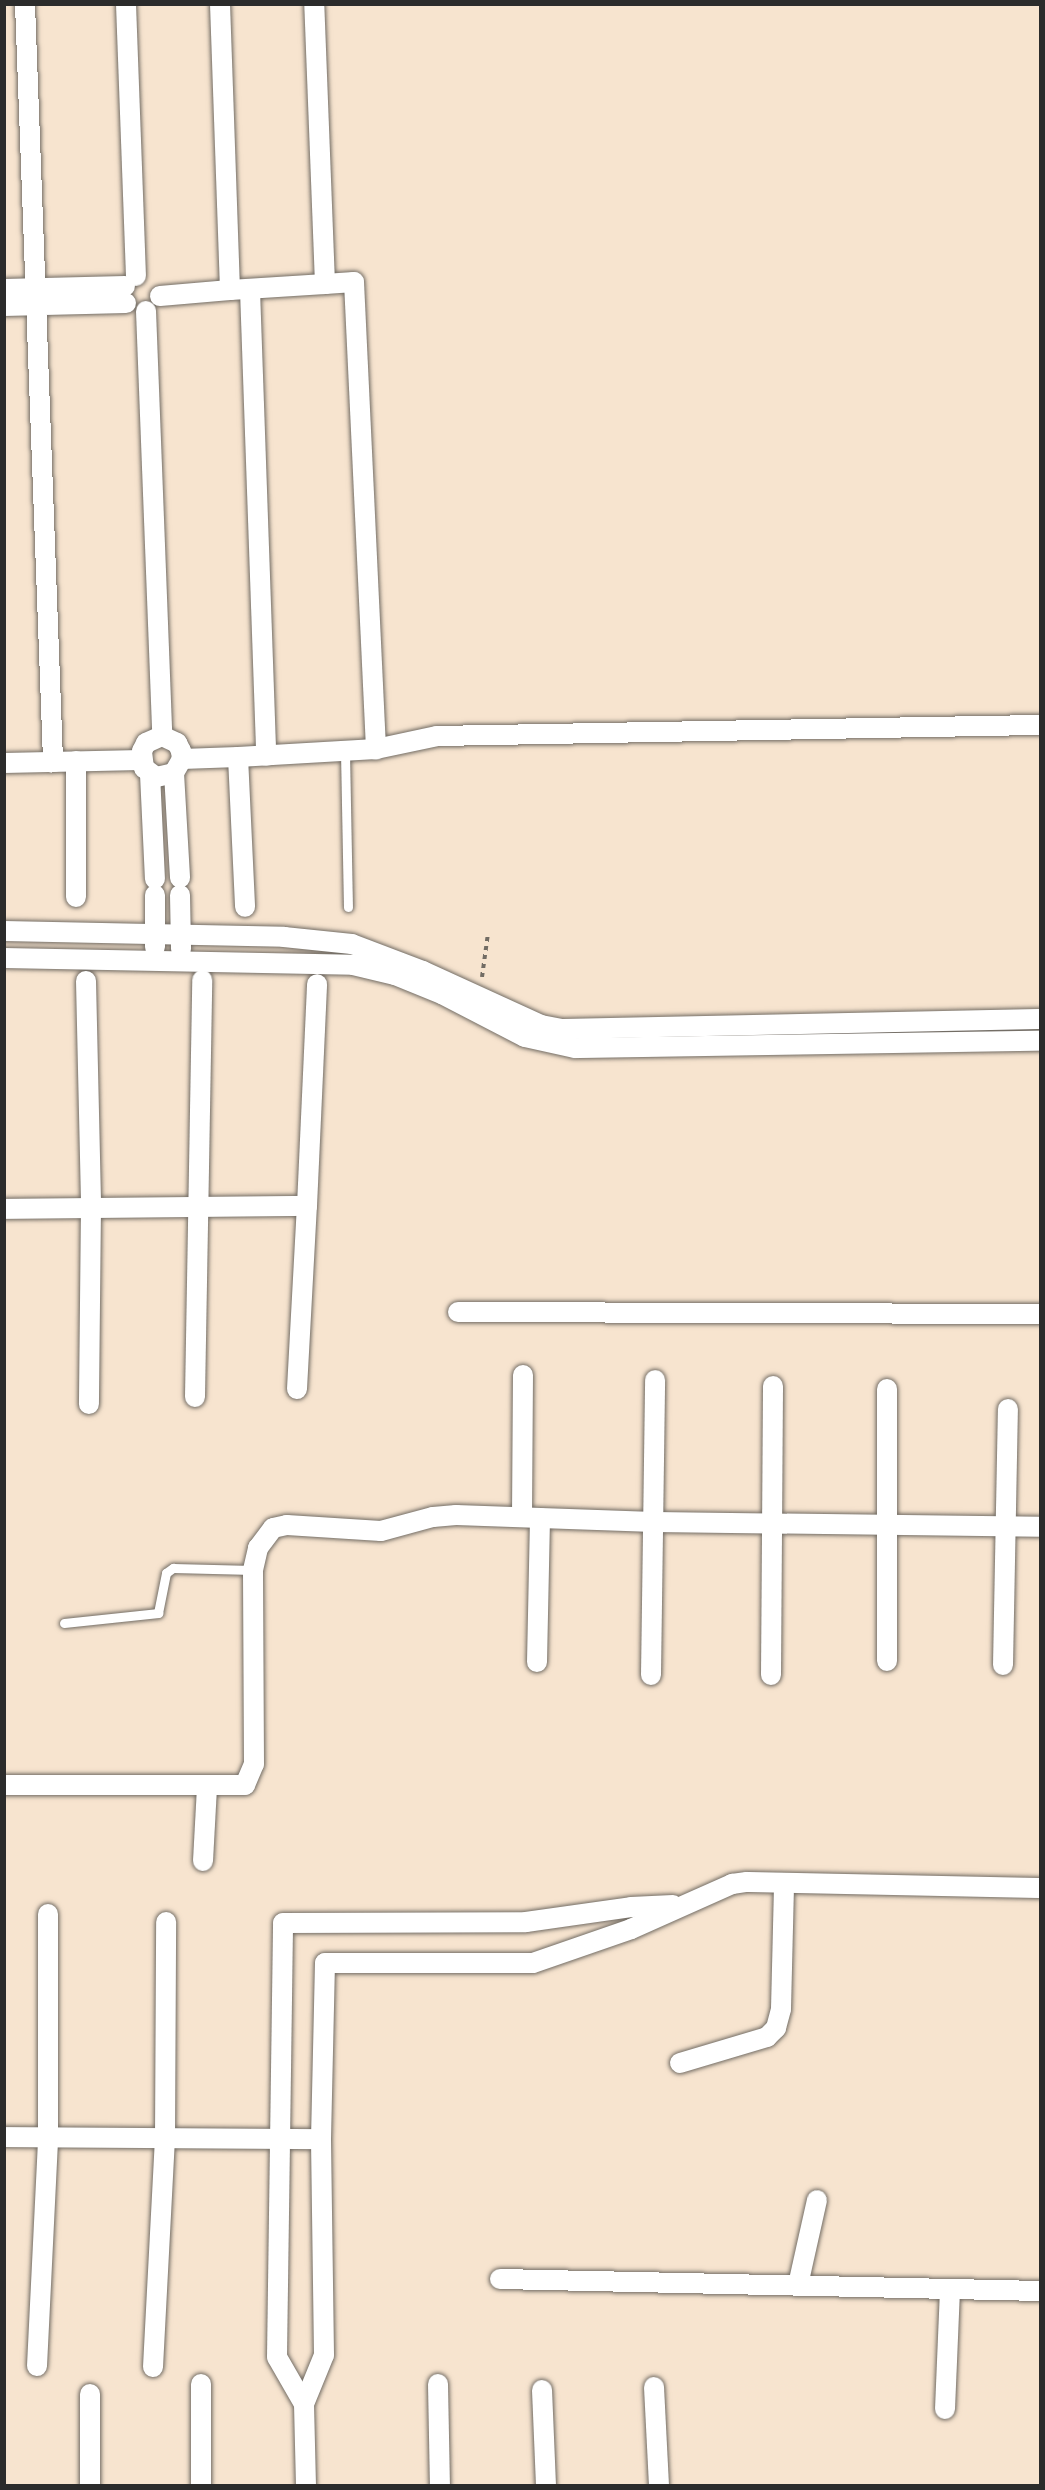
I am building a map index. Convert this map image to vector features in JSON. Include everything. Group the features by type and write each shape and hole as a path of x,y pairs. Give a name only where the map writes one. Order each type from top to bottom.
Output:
{"street":[{"path":"25,4 53,762"},
{"path":"126,4 129,288 135,310 146,312"},
{"path":"220,4 230,290"},
{"path":"315,4 325,284"},
{"path":"4,306 35,297 129,288 153,279 160,296"},
{"path":"162,736 146,312 160,296 354,282 376,749"},
{"path":"4,289 35,297"},
{"path":"250,290 266,756"},
{"path":"4,763 76,761 146,767 162,778 178,766 238,757 376,749 437,736 1041,725"},
{"path":"155,959 155,887 146,743 162,736 177,743 181,960"},
{"path":"238,757 245,907"},
{"path":"76,761 76,897"},
{"path":"4,931 181,938 320,940 352,944 398,968 443,987 479,998 541,1025 561,1029 1041,1019"},
{"path":"297,1389 320,940"},
{"path":"4,958 181,960 318,972 353,965 398,968"},
{"path":"195,1397 202,980"},
{"path":"86,981 91,1207 89,1404"},
{"path":"443,987 525,1037 548,1045 575,1048 1041,1041"},
{"path":"4,1209 307,1206"},
{"path":"458,1312 1041,1314"},
{"path":"523,1375 537,1662"},
{"path":"651,1675 655,1380"},
{"path":"771,1675 773,1386"},
{"path":"887,1389 887,1661"},
{"path":"1003,1665 1003,1528 1008,1409"},
{"path":"4,1785 245,1785 254,1764 253,1570 265,1534 273,1528 287,1525 381,1531 433,1517 456,1515 654,1522 1041,1527"},
{"path":"203,1861 207,1786"},
{"path":"680,2063 767,2037 776,2028 781,2009 784,1883"},
{"path":"306,2486 304,2404 324,2355 321,2139 325,1964 533,1963 631,1929 679,1905 732,1884 1041,1888"},
{"path":"304,2404 278,2357 284,1922 526,1922 631,1907 679,1905"},
{"path":"37,2366 48,2137 48,1914"},
{"path":"153,2367 165,2139 166,1922"},
{"path":"4,2137 321,2139"},
{"path":"798,2285 817,2200"},
{"path":"500,2279 1041,2291"},
{"path":"945,2409 950,2289"},
{"path":"201,2384 201,2486"},
{"path":"438,2384 440,2486"},
{"path":"654,2387 659,2486"},
{"path":"542,2390 546,2486"},
{"path":"90,2394 90,2486"}],"lane":[{"path":"345,752 348,907"},
{"path":"64,1623 158,1613 166,1573 173,1568 253,1570"}],"path":[{"path":"479,998 488,933"}]}
